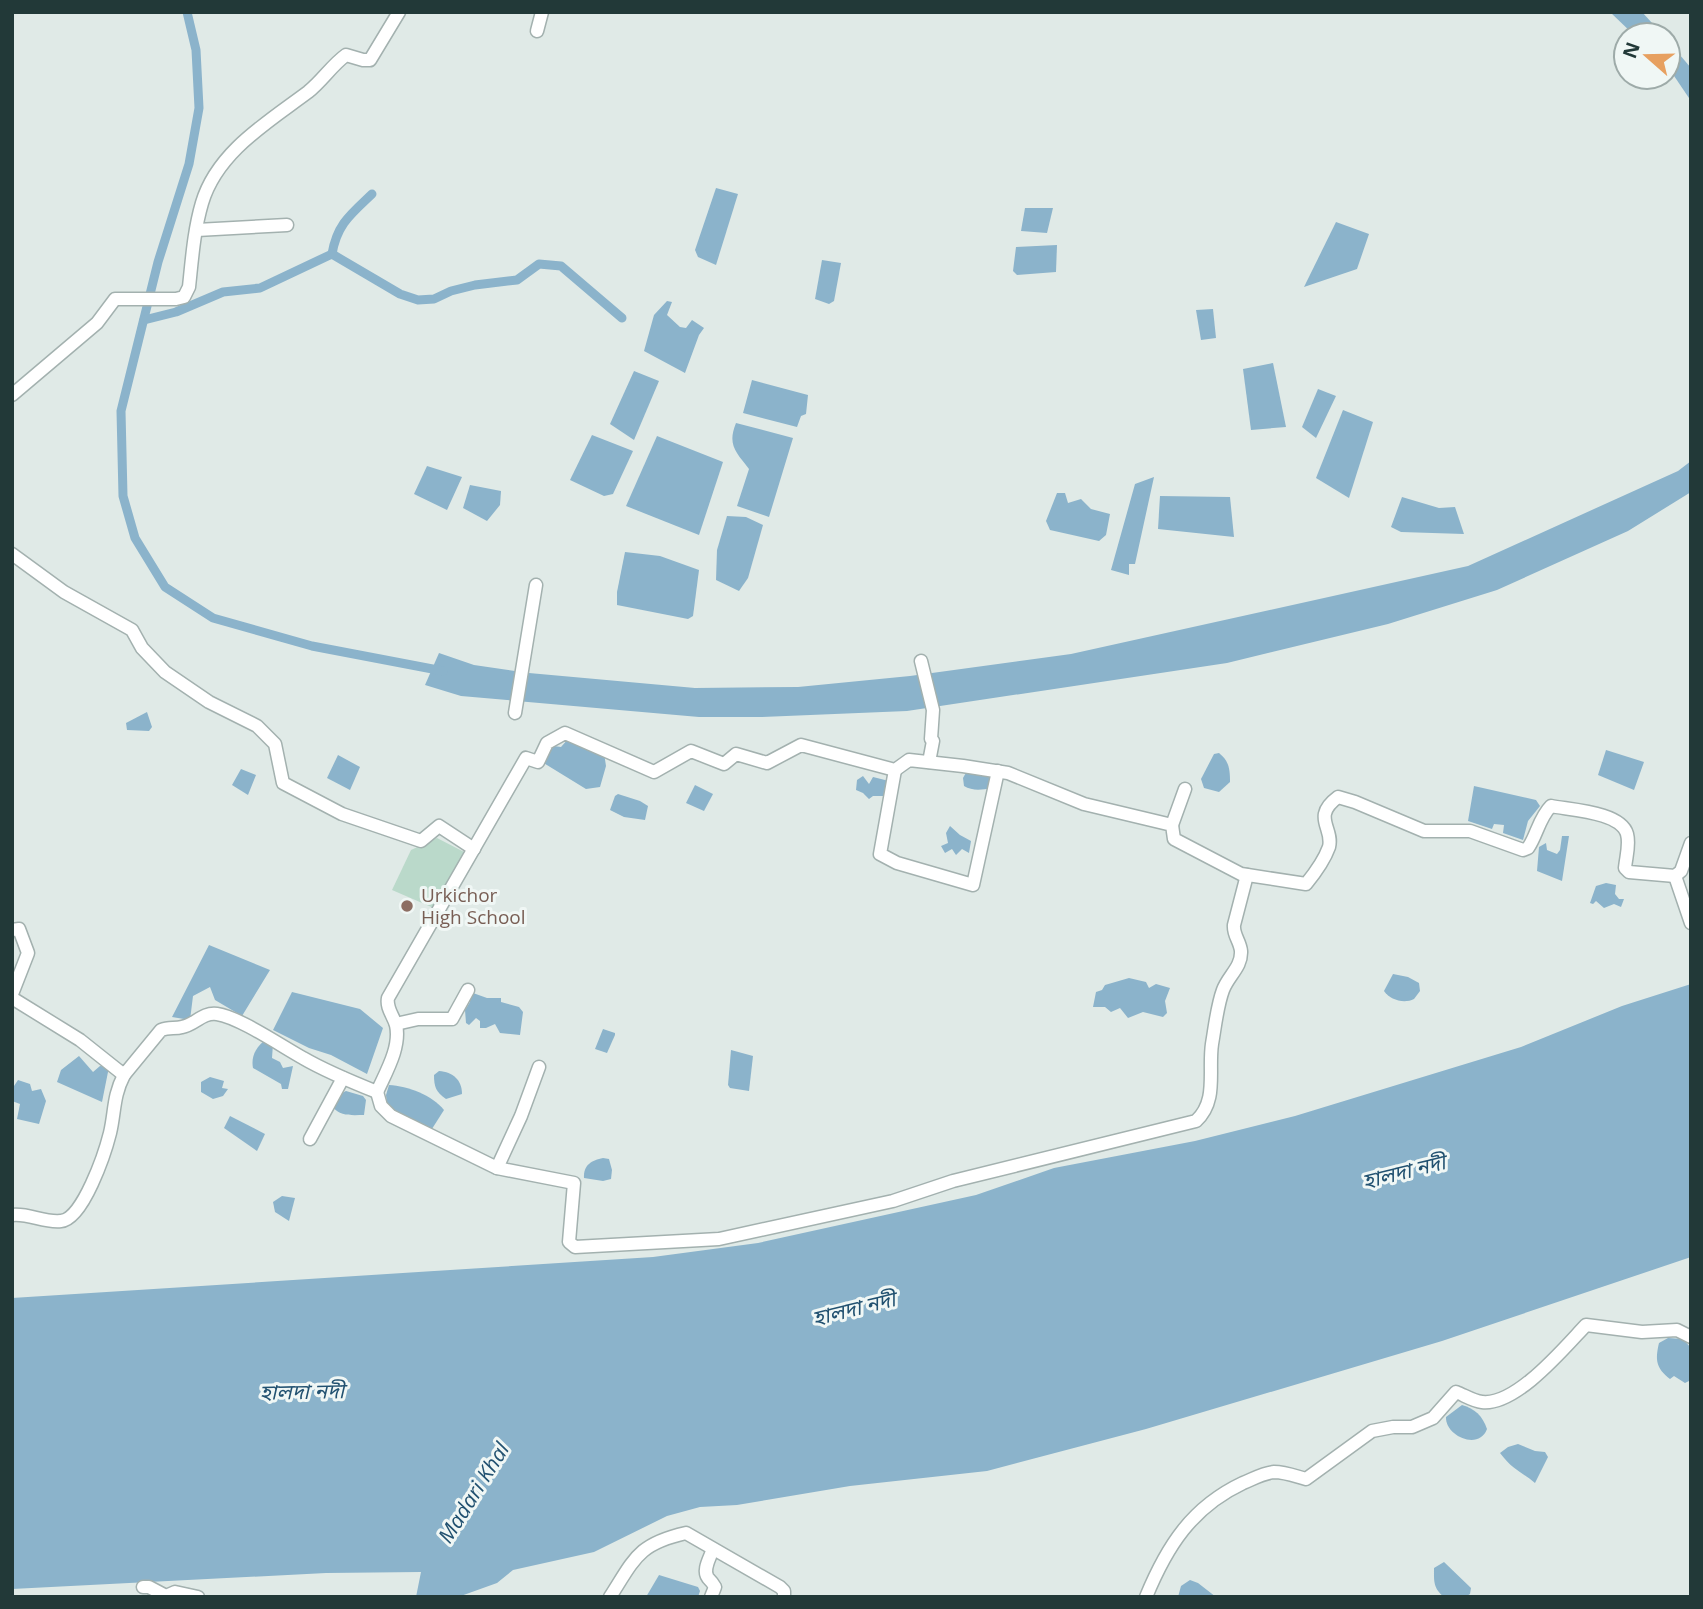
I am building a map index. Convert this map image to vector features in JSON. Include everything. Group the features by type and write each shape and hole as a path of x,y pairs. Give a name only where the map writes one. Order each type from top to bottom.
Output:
{"street":[{"path":"12,395 97,323 114,299 176,299 187,294 197,230 208,188 230,154 279,112 309,91 346,55 370,60 399,12"},
{"path":"537,31 542,12"},
{"path":"197,230 287,225"},
{"path":"12,554 64,592 132,630 142,649 165,673 209,702 257,726 275,744 283,783 342,814 421,841 439,826 474,849"},
{"path":"515,713 522,662 535,606 536,585"},
{"path":"923,665 933,710 930,739 933,741 929,762"},
{"path":"895,770 801,745 767,764 736,754 724,764 691,751 654,772 565,733 547,743 538,762 526,758 388,998 387,1005 396,1024 394,1052 377,1092 381,1106 391,1116 497,1168 574,1183 569,1242 575,1247 719,1239 893,1201 953,1181 1196,1121 1208,1105 1211,1093 1212,1046 1224,988 1235,973 1240,958 1241,950 1233,932 1247,875"},
{"path":"998,772 973,884 897,863 880,854 895,770 909,760 1008,773 1084,804 1172,825"},
{"path":"1185,789 1172,825 1174,839 1247,875 1306,884 1320,867 1330,845 1324,818 1331,802 1338,797 1424,831 1470,831 1523,849 1531,844 1543,816 1551,806 1590,813 1618,821 1626,831 1628,844 1625,868 1629,872 1675,876 1681,871 1691,843"},
{"path":"1675,876 1691,923"},
{"path":"12,930 19,929 28,953 12,996 80,1040 124,1075"},
{"path":"396,1024 418,1019 452,1019 468,990"},
{"path":"12,1215 22,1214 61,1221 68,1219 85,1200 110,1133 114,1102 124,1075 161,1030 185,1027 200,1017 213,1014 227,1017 343,1078 377,1092"},
{"path":"497,1168 539,1067"},
{"path":"310,1139 343,1078"},
{"path":"1146,1597 1177,1537 1198,1511 1223,1492 1270,1472 1283,1472 1306,1479 1372,1431 1412,1427 1433,1418 1456,1392 1479,1402 1496,1402 1538,1376 1586,1325 1642,1332 1677,1330 1691,1337"},
{"path":"610,1597 638,1553 662,1538 686,1533 780,1587 784,1591 784,1597"},
{"path":"711,1597 714,1582 706,1575 705,1570 713,1549"},
{"path":"143,1587 149,1587 166,1596 175,1592 198,1597"}],"green space":[{"path":"437,838 468,854 436,909 392,890 411,850"}],"water":[{"path":"1610,12 1642,12 1650,21 1619,21"},
{"path":"1682,57 1691,68 1691,101 1682,88"},
{"path":"716,188 738,194 716,265 698,257 695,250"},
{"path":"1025,208 1053,208 1047,233 1021,231"},
{"path":"1336,222 1369,234 1357,269 1304,287"},
{"path":"1057,245 1056,272 1017,275 1013,271 1016,247"},
{"path":"822,260 841,263 834,301 829,304 815,299"},
{"path":"667,301 672,302 667,315 680,327 686,328 692,320 704,328 685,373 644,351 654,315"},
{"path":"1213,309 1216,338 1201,340 1196,310"},
{"path":"1273,363 1286,427 1251,430 1243,369"},
{"path":"634,371 659,381 634,440 610,424"},
{"path":"752,380 808,395 806,414 801,416 797,427 743,413"},
{"path":"1318,389 1336,396 1316,438 1302,427"},
{"path":"1343,410 1373,422 1349,498 1316,478"},
{"path":"736,423 793,438 769,517 737,506 749,469 733,443"},
{"path":"592,435 633,451 613,494 604,496 570,480"},
{"path":"657,436 723,462 699,535 626,506"},
{"path":"1691,461 1691,492 1628,531 1497,590 1388,624 1227,663 907,711 762,717 699,717 461,696 425,685 439,653 474,665 529,673 695,688 798,687 910,676 1071,654 1468,566 1678,471"},
{"path":"427,466 462,477 447,510 414,494"},
{"path":"1154,477 1135,564 1129,564 1129,575 1111,570 1135,484"},
{"path":"470,485 501,491 500,505 487,521 463,508"},
{"path":"1057,493 1065,493 1068,503 1081,499 1091,509 1110,514 1106,535 1099,541 1050,530 1046,521"},
{"path":"1160,496 1230,497 1234,537 1158,529"},
{"path":"1402,497 1439,508 1455,507 1464,534 1401,532 1391,527"},
{"path":"727,516 746,517 763,525 748,578 739,591 716,580 717,550"},
{"path":"625,552 660,556 699,570 693,616 688,619 617,605"},
{"path":"147,712 152,727 149,731 127,730 126,723"},
{"path":"569,738 604,753 606,766 600,787 586,789 542,762 554,746 561,747"},
{"path":"1606,750 1644,762 1634,790 1598,775"},
{"path":"1219,753 1228,766 1230,782 1219,792 1204,788 1201,779 1214,754"},
{"path":"338,755 360,767 350,790 327,778"},
{"path":"241,769 256,775 248,795 232,785"},
{"path":"967,771 991,775 991,788 977,790 964,786 963,778"},
{"path":"863,776 869,784 873,777 889,781 885,796 873,796 869,799 856,790 857,780"},
{"path":"695,785 713,794 704,811 686,803"},
{"path":"1474,786 1536,800 1540,806 1528,821 1523,840 1503,833 1504,825 1494,824 1492,829 1468,821"},
{"path":"618,794 648,806 645,820 624,817 610,810"},
{"path":"950,826 971,841 969,853 962,849 956,855 952,849 945,853 941,846 948,843 946,833"},
{"path":"1562,836 1569,836 1562,881 1537,871 1539,847 1546,843 1547,850 1557,854"},
{"path":"1606,883 1616,885 1615,894 1619,899 1624,899 1621,907 1614,904 1604,908 1596,901 1590,903 1596,886"},
{"path":"209,945 270,970 242,1016 215,1000 210,987 193,996 190,1020 172,1017"},
{"path":"1393,974 1419,983 1420,991 1414,999 1393,999 1384,991"},
{"path":"1129,978 1146,982 1149,988 1156,984 1170,988 1165,1001 1167,1013 1163,1017 1143,1012 1128,1018 1120,1008 1111,1012 1105,1007 1093,1007 1096,992 1102,990 1105,985"},
{"path":"1691,984 1691,1257 1442,1341 1146,1429 987,1471 850,1486 737,1505 700,1507 667,1516 594,1552 513,1570 497,1583 458,1597 416,1597 421,1572 326,1573 12,1589 12,1298 653,1257 758,1243 976,1195 1054,1168 1195,1141 1295,1116 1521,1047 1622,1006"},
{"path":"292,992 360,1009 383,1028 367,1074 273,1030"},
{"path":"473,993 487,998 501,998 501,1002 519,1007 523,1012 520,1035 500,1033 495,1024 480,1028 480,1021 476,1018 469,1025 466,1023 465,1010 470,1002 469,995"},
{"path":"603,1029 615,1033 607,1053 595,1049"},
{"path":"264,1041 273,1044 272,1058 280,1062 283,1068 293,1066 288,1089 282,1089 281,1084 253,1068 254,1053"},
{"path":"731,1050 753,1056 749,1091 730,1088 728,1085"},
{"path":"79,1056 93,1072 100,1066 109,1067 102,1102 57,1082 61,1070"},
{"path":"439,1071 456,1078 462,1094 446,1099 440,1094 434,1079 434,1075"},
{"path":"210,1077 224,1081 222,1088 228,1089 223,1096 213,1099 201,1092 201,1082"},
{"path":"18,1080 30,1084 32,1091 41,1089 46,1101 39,1124 17,1119 20,1104 12,1101 12,1089"},
{"path":"389,1085 419,1092 444,1110 430,1132 387,1106"},
{"path":"346,1091 363,1096 366,1100 364,1115 343,1114 333,1107 340,1094"},
{"path":"230,1116 265,1134 257,1151 224,1128"},
{"path":"603,1158 609,1159 611,1179 603,1181 584,1178 589,1164"},
{"path":"282,1196 295,1198 289,1221 275,1212 273,1202"},
{"path":"1668,1338 1683,1339 1691,1348 1691,1380 1685,1383 1674,1376 1670,1379 1658,1363 1659,1343"},
{"path":"1462,1405 1478,1413 1483,1420 1487,1429 1483,1436 1470,1440 1451,1430 1446,1417"},
{"path":"1518,1444 1545,1452 1548,1457 1535,1483 1513,1467 1500,1453"},
{"path":"1444,1562 1471,1588 1470,1594 1465,1597 1444,1597 1438,1590 1434,1581 1434,1568"},
{"path":"659,1575 698,1587 698,1597 646,1597"},
{"path":"1190,1580 1216,1597 1178,1597 1181,1586"}],"waterway":[{"path":"187,12 196,50 199,108 189,164 158,262 121,411 123,496 135,538 165,587 213,618 312,646 443,671"},
{"path":"332,254 341,227 372,194"},
{"path":"144,320 176,312 223,292 260,288 332,254 400,294 418,300 434,299 475,285 517,280 539,264 561,266 622,318"}],"place":[{"name":"Urkichor High School","path":"407,906"}],"water label":[{"name":"হালদা নদী","path":"1404,1172"},
{"name":"হালদা নদী","path":"854,1309"},
{"name":"হালদা নদী","path":"302,1392"},
{"name":"Madari Khal","path":"474,1493"}]}
